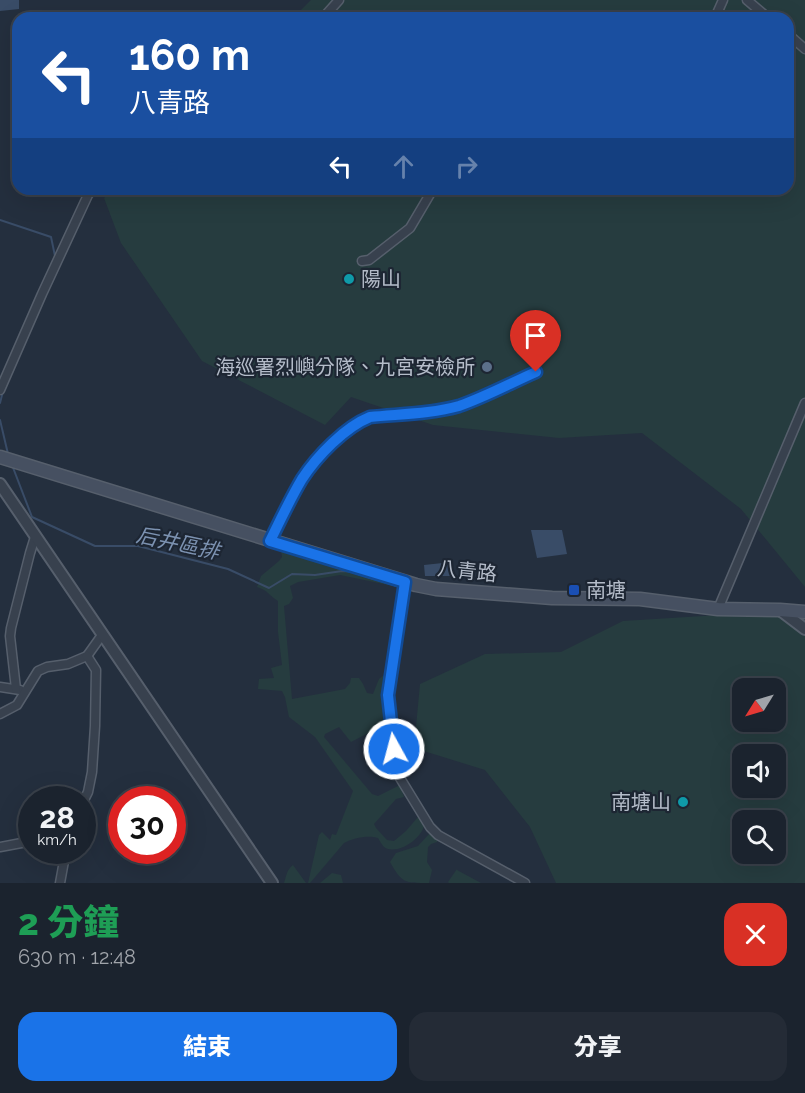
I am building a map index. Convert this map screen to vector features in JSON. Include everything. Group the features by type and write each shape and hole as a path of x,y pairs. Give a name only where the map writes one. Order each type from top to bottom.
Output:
{"main road":[{"name":"八青路","path":"0,457 405,582 436,589 552,598 640,599 718,609 805,612"}],"street":[{"path":"328,12 339,0"},
{"path":"747,0 761,12"},
{"path":"0,390 88,195"},
{"path":"362,261 369,260 410,228 429,195"},
{"path":"270,541 303,478 325,450 363,420 370,417 458,406 536,372"},
{"path":"718,609 805,403"},
{"path":"0,484 272,883"},
{"path":"0,714 17,705 21,690 10,628 35,537"},
{"path":"405,582 388,695 400,778 429,827 438,835 525,883"},
{"path":"780,610 805,629"},
{"path":"21,690 38,671 47,667 68,664 87,656 102,635"},
{"path":"87,656 96,670 95,726 89,786"},
{"path":"0,687 21,690"},
{"path":"0,847 18,844"},
{"path":"60,883 63,864"}],"green space":[{"path":"311,0 805,0 805,587 741,509 642,433 559,438 433,425 351,397 325,425 202,361 121,243 104,198 107,195 794,195 794,12 299,12"},
{"path":"281,550 397,585 398,587 340,575 298,582 290,586 293,598 289,604 284,606 292,699 345,689 351,678 359,678 367,693 373,694 379,679 384,675 387,679 383,701 386,724 351,742 339,727 325,734 324,737 372,794 378,796 400,785 404,797 396,799 374,824 387,840 394,841 418,817 424,826 413,841 402,848 389,849 374,837 361,837 344,843 310,883 308,883 319,835 322,832 330,840 332,834 336,835 353,791 315,737 289,717 282,691 258,689 259,679 274,678 271,668 282,665 278,632 278,601 257,587 261,576 282,557"},
{"path":"735,614 805,615 805,883 556,883 530,827 485,770 414,748 420,684 485,654 561,652 623,621"},
{"path":"430,833 438,840 428,847 427,862 432,870 429,883 414,883 401,878 390,862 396,853 418,846"},
{"path":"293,865 306,883 284,883"},
{"path":"457,870 481,883 449,883"},
{"path":"332,873 341,875 343,883 320,883"}],"water":[{"path":"0,0 19,0 19,9 0,11"},
{"path":"531,530 562,530 567,554 537,558"},
{"path":"452,562 452,576 425,576 424,565"}],"waterway":[{"path":"0,220 51,237 55,256"},
{"path":"0,403 3,391"},
{"path":"0,420 8,454"},
{"name":"后井區排","path":"12,465 32,517 95,546 138,546 228,569 269,588 292,574 355,572"}],"place":[{"name":"陽山","path":"349,279"},
{"name":"海巡署烈嶼分隊、九宮安檢所","path":"487,367"},
{"name":"南塘","path":"574,590"},
{"name":"南塘山","path":"683,802"}],"route":[{"path":"394,749 388,695 405,582 270,541 303,478 325,450 363,420 370,417 458,406 536,372"}]}
